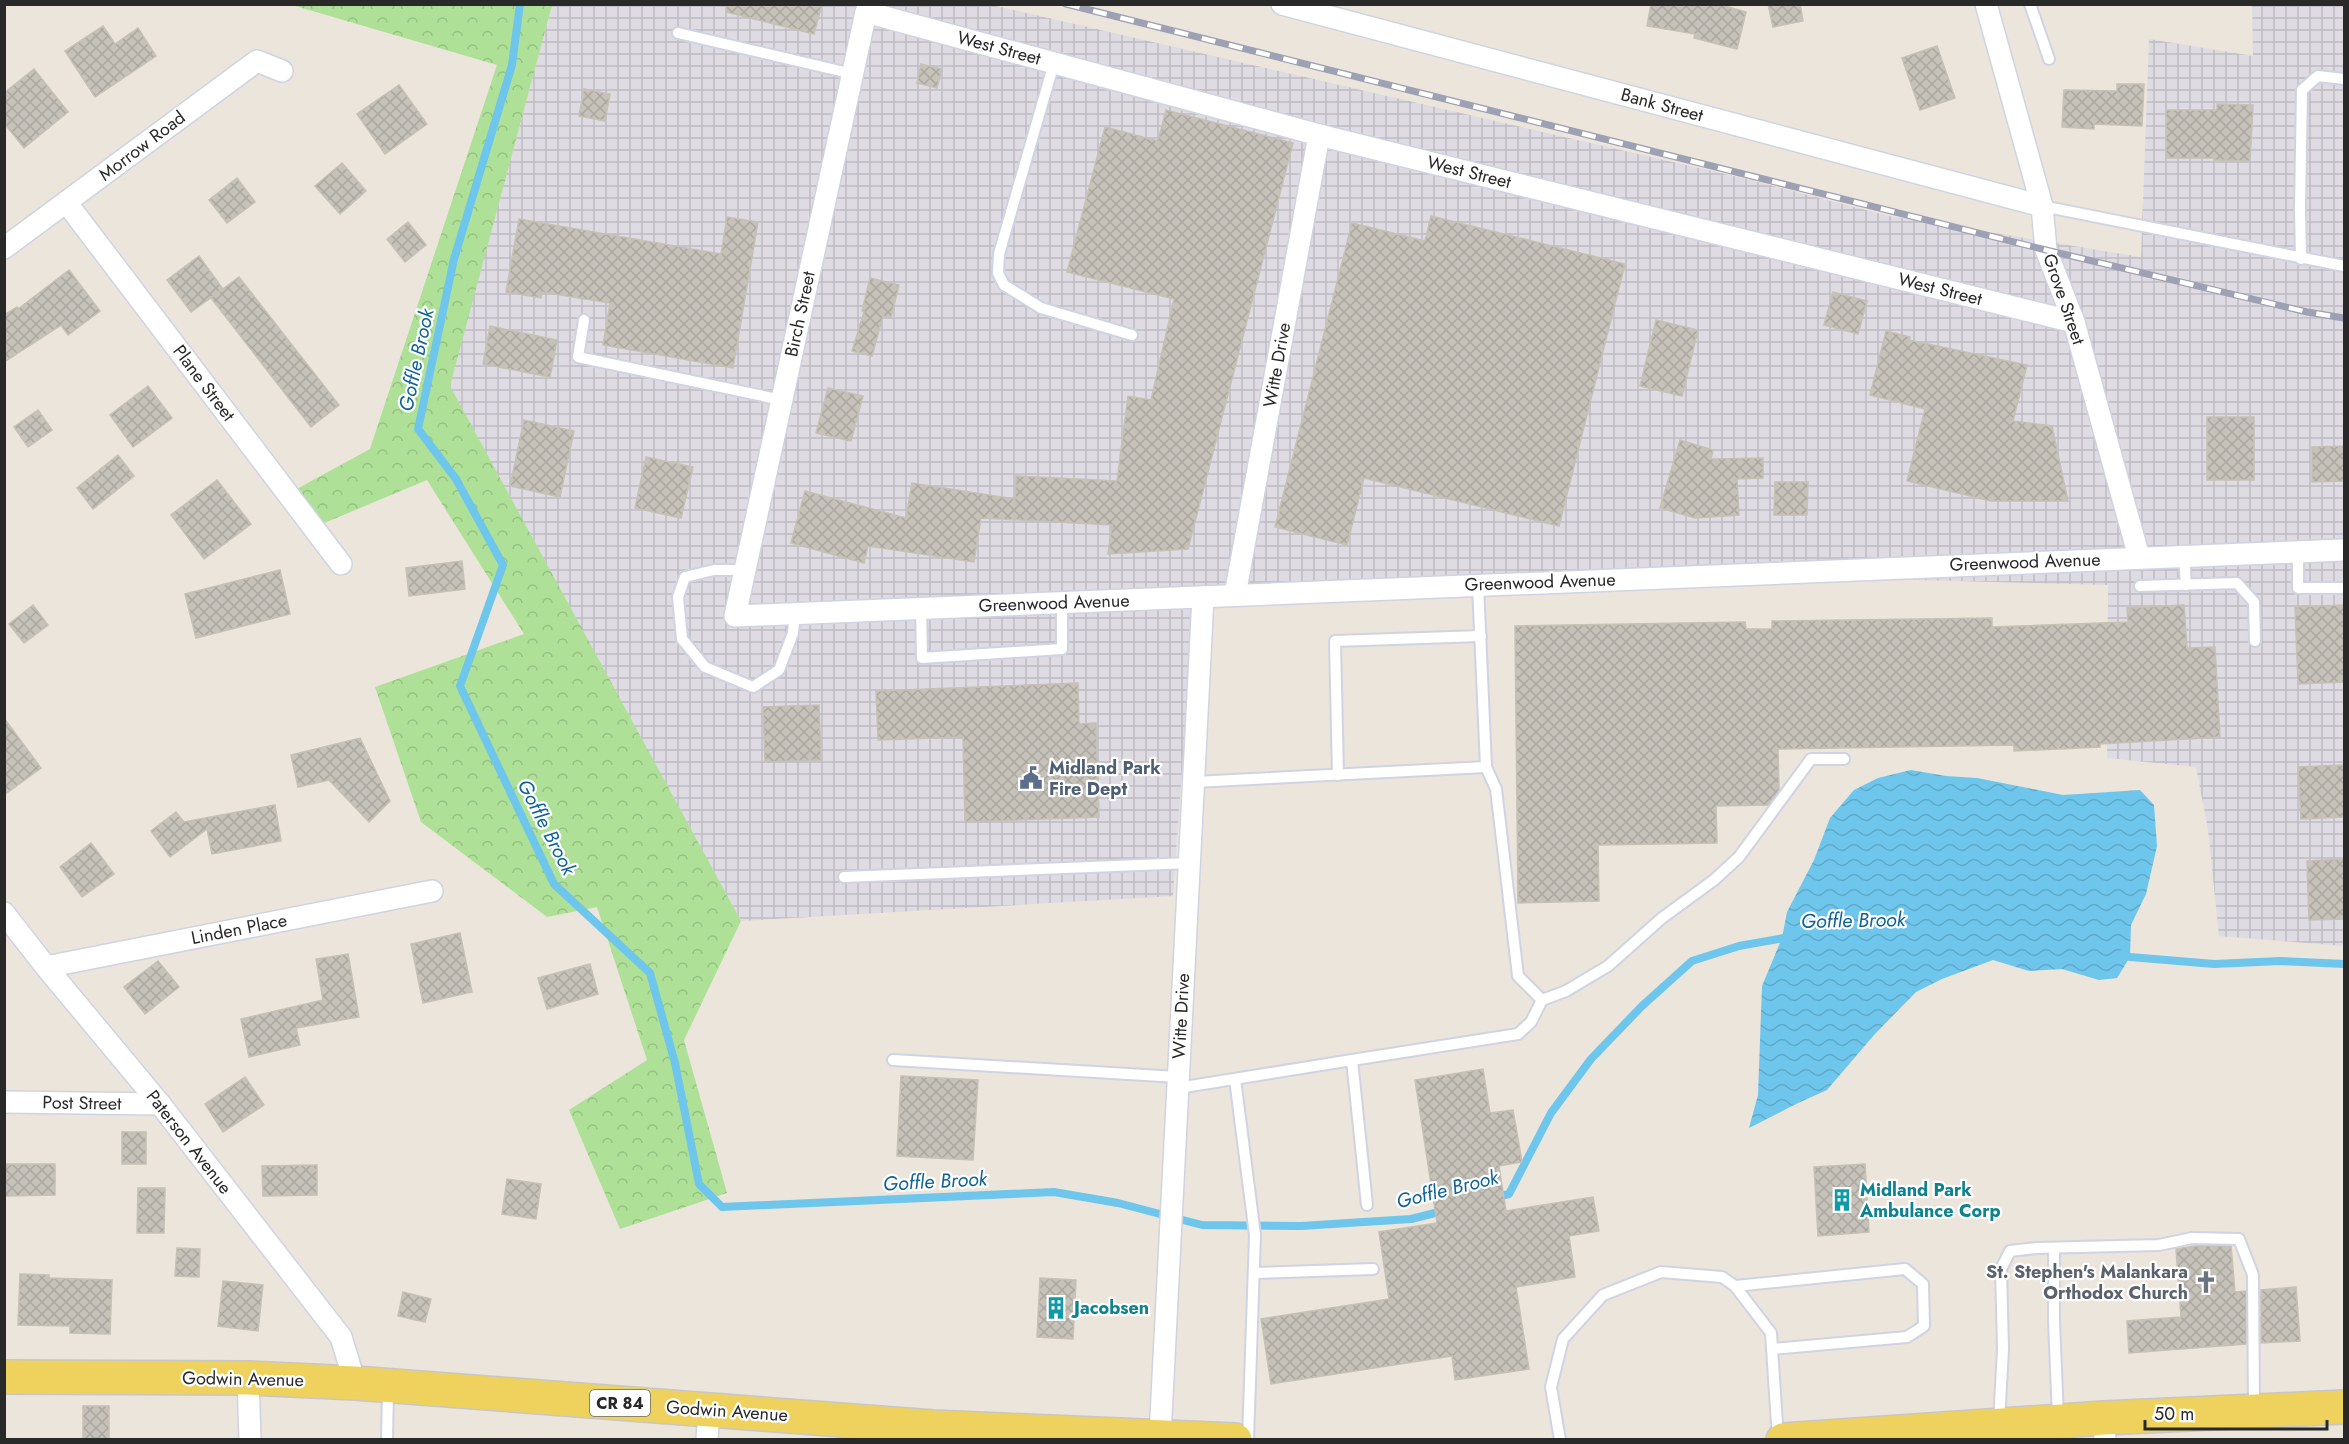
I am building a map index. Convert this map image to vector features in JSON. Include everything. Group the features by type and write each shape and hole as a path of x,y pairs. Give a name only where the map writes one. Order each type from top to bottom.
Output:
{"main road":[{"name":"Godwin Avenue","path":"4,1377 248,1378 355,1383 388,1385 708,1424 935,1433 1234,1440"},
{"path":"1780,1440 2058,1421 2105,1429 2254,1411 2344,1407"}],"street":[{"name":"Bank Street","path":"1282,4 2042,206"},
{"name":"Grove Street","path":"1986,4 2042,206 2046,250 2074,322 2139,557"},
{"name":"West Street","path":"866,12 1319,135 2074,322"},
{"name":"Birch Street","path":"735,616 866,12"},
{"name":"Morrow Road","path":"4,248 257,61 282,71"},
{"name":"Witte Drive","path":"1235,595 1319,135"},
{"name":"Plane Street","path":"66,202 341,564"},
{"name":"Greenwood Avenue","path":"735,616 2344,550"},
{"name":"Witte Drive","path":"1150,1437 1178,1083 1203,597"},
{"name":"Linden Place","path":"46,967 432,891"},
{"name":"Paterson Avenue","path":"4,913 160,1104 342,1337 355,1383"},
{"name":"Post Street","path":"4,1102 160,1104"},
{"path":"248,1378 250,1440"}],"lane":[{"path":"2030,4 2049,59"},
{"path":"678,33 853,74"},
{"path":"1054,63 999,254 998,273 1004,285 1041,308 1132,335"},
{"path":"2301,259 2302,90 2318,76 2344,79"},
{"path":"2042,206 2344,266"},
{"path":"584,320 578,357 782,400"},
{"path":"2298,552 2298,588 2344,588"},
{"path":"2184,556 2186,585"},
{"path":"745,570 714,570 685,577 678,597 682,639 705,667 753,687 779,670 793,633 795,613"},
{"path":"2140,586 2236,583 2254,602 2255,641"},
{"path":"1478,585 1486,767 1496,789 1518,976 1542,1000"},
{"path":"921,608 922,658 1062,649 1062,602"},
{"path":"1338,775 1335,641 1481,636"},
{"path":"893,1060 1178,1083 1235,1079 1518,1034 1531,1022 1542,1000 1566,991 1608,966 1662,918 1714,880 1739,857 1811,759 1844,759"},
{"path":"1194,782 1486,767"},
{"path":"844,877 1190,863"},
{"path":"1352,1060 1367,1205"},
{"path":"1235,1079 1255,1220 1248,1440"},
{"path":"1999,1425 2003,1349 2001,1269 2010,1251 2159,1245 2192,1238 2239,1239 2253,1275 2254,1411"},
{"path":"2055,1248 2054,1321 2058,1421"},
{"path":"1254,1273 1373,1269"},
{"path":"1735,1287 1905,1269 1923,1284 1924,1326 1907,1337 1773,1350"},
{"path":"1560,1440 1551,1387 1563,1339 1603,1295 1661,1272 1722,1277 1735,1287 1771,1333 1780,1440"},
{"path":"387,1440 388,1385"}],"shaded area":[{"path":"552,5 992,5 1738,177 1889,216 2141,257 2149,39 2253,56 2252,5 2344,5 2344,946 2219,936 2208,829 2196,767 2107,758 2108,585 1799,577 1194,601 1173,896 741,921 449,386"}],"green space":[{"path":"292,5 552,5 450,386 741,921 684,1040 727,1193 620,1229 569,1110 647,1060 597,907 547,917 421,822 375,687 524,634 427,480 317,526 293,491 370,449 497,65"}],"water":[{"path":"1911,770 1977,778 2063,795 2140,790 2154,805 2157,846 2146,894 2131,925 2130,957 2117,978 2099,980 2062,969 2029,971 1993,960 1942,979 1916,992 1874,1035 1827,1090 1749,1128 1758,1095 1762,986 1782,938 1787,912 1814,860 1830,818 1854,790 1878,778"}],"building":[{"path":"727,4 822,4 814,34 726,12"},
{"path":"1651,4 1718,4 1746,12 1737,49 1694,38 1695,34 1647,26"},
{"path":"1768,4 1800,4 1803,21 1773,27"},
{"path":"103,26 115,44 138,28 156,56 95,97 65,51"},
{"path":"1937,46 1955,98 1920,110 1902,58"},
{"path":"921,64 942,69 937,88 917,83"},
{"path":"34,69 68,112 24,148 4,123 4,93"},
{"path":"2117,84 2144,84 2142,126 2094,124 2094,129 2062,127 2064,90 2117,91"},
{"path":"399,85 427,124 385,154 357,114"},
{"path":"584,89 610,94 605,121 579,116"},
{"path":"2217,104 2253,105 2250,161 2166,158 2166,110 2217,110"},
{"path":"1166,110 1293,143 1188,549 1108,554 1112,525 981,518 974,562 868,546 864,563 791,543 805,491 906,518 912,483 1015,499 1016,476 1117,481 1128,396 1151,400 1174,299 1067,272 1105,127 1158,141"},
{"path":"342,163 366,191 340,214 315,186"},
{"path":"237,178 255,202 227,223 209,200"},
{"path":"1431,216 1625,264 1559,526 1364,478 1347,545 1275,527 1352,223 1425,241"},
{"path":"727,217 758,222 733,368 603,345 610,303 542,292 541,298 506,292 519,219 721,254"},
{"path":"408,222 426,245 405,262 387,239"},
{"path":"199,256 223,289 191,312 167,280"},
{"path":"69,270 100,311 68,335 61,325 4,362 4,315 17,307 18,309"},
{"path":"239,277 339,405 311,427 211,298"},
{"path":"870,278 899,285 891,318 883,316 872,356 852,351 864,312 862,311"},
{"path":"1833,292 1867,301 1858,334 1824,325"},
{"path":"1656,320 1698,330 1682,396 1640,386"},
{"path":"490,326 557,340 550,377 483,364"},
{"path":"1886,331 1910,337 1909,340 2027,365 2013,421 2052,426 2068,501 1991,501 1907,481 1925,409 1870,395"},
{"path":"148,386 172,418 133,447 110,415"},
{"path":"828,388 863,396 851,441 816,433"},
{"path":"38,410 52,430 28,447 14,427"},
{"path":"2207,417 2254,417 2254,480 2207,480"},
{"path":"524,420 574,431 560,497 510,486"},
{"path":"1680,440 1713,450 1711,459 1763,458 1763,478 1737,479 1739,515 1695,518 1660,508"},
{"path":"2344,446 2344,481 2312,482 2312,447"},
{"path":"118,455 134,476 93,509 77,488"},
{"path":"646,457 693,467 681,518 635,508"},
{"path":"217,480 251,524 204,559 171,515"},
{"path":"1775,482 1808,482 1807,515 1774,515"},
{"path":"462,561 465,589 409,596 406,568"},
{"path":"280,570 290,614 196,638 185,594"},
{"path":"33,605 48,625 24,643 9,624"},
{"path":"2184,605 2187,648 2215,647 2220,737 2100,744 2100,747 2014,751 2014,745 1778,749 1779,790 1768,805 1716,806 1717,843 1598,845 1599,901 1518,903 1515,626 1745,622 1746,629 1772,629 1772,621 1992,618 1992,627 2128,622 2127,608"},
{"path":"2344,605 2344,682 2298,684 2295,607"},
{"name":"Midland Park Fire Dept","path":"1078,683 1079,724 1096,723 1099,817 965,822 963,737 878,740 876,691"},
{"path":"819,705 821,760 765,762 763,707"},
{"path":"4,718 41,768 4,795"},
{"path":"360,738 390,801 369,822 329,780 298,787 291,755"},
{"path":"2344,765 2344,817 2301,819 2298,767"},
{"path":"275,805 281,841 212,854 207,829 170,857 151,831 176,812 184,822"},
{"path":"91,843 114,874 82,897 60,867"},
{"path":"2344,859 2344,919 2309,920 2307,861"},
{"path":"460,933 472,992 423,1003 411,944"},
{"path":"348,954 359,1017 296,1028 300,1045 249,1057 241,1019 323,1000 316,959"},
{"path":"158,961 179,987 145,1014 124,987"},
{"path":"590,964 598,994 547,1009 538,978"},
{"path":"1483,1069 1490,1113 1513,1110 1522,1162 1499,1166 1506,1211 1593,1197 1599,1231 1569,1236 1575,1277 1516,1287 1529,1369 1455,1380 1452,1356 1271,1384 1261,1319 1389,1299 1379,1232 1437,1223 1415,1080"},
{"path":"901,1076 978,1080 973,1160 897,1156"},
{"path":"245,1077 264,1105 223,1132 205,1104"},
{"path":"122,1132 146,1132 146,1164 122,1164"},
{"path":"5,1164 55,1164 55,1195 5,1196"},
{"name":"Midland Park Ambulance Corp","path":"1865,1164 1869,1232 1818,1236 1814,1167"},
{"path":"317,1165 317,1195 263,1196 262,1166"},
{"path":"507,1179 541,1184 536,1219 502,1214"},
{"path":"138,1188 165,1188 164,1233 137,1233"},
{"name":"St. Stephen's Malankara Orthodox Church","path":"2195,1246 2231,1246 2235,1292 2246,1291 2246,1344 2129,1353 2127,1321 2181,1317 2176,1249"},
{"path":"177,1248 200,1249 199,1277 175,1276"},
{"path":"20,1274 49,1275 49,1278 112,1280 110,1334 70,1333 70,1326 18,1325"},
{"name":"Jacobsen","path":"1040,1278 1076,1280 1073,1339 1037,1337"},
{"path":"223,1281 263,1285 258,1331 218,1326"},
{"path":"2296,1287 2300,1341 2261,1343 2261,1290"},
{"path":"403,1292 431,1299 425,1322 398,1316"},
{"path":"83,1406 109,1406 109,1440 83,1440"}],"waterway":[{"name":"Goffle Brook","path":"520,4 512,65 454,259 418,429 456,479 503,565 460,686 554,884 650,973 675,1063 699,1184 722,1207 1054,1192 1118,1203 1202,1225 1301,1226 1411,1219 1443,1211"},
{"name":"Goffle Brook","path":"1496,1197 1509,1194 1551,1113 1591,1059 1642,1006 1692,961 1739,946 1790,937"},
{"name":"Goffle Brook","path":"2122,954 2130,957 2214,964 2280,961 2344,964"}],"railway":[{"path":"1066,4 2046,250 2307,312 2344,318"}],"place":[{"name":"Midland Park Fire Dept","path":"1031,778"},
{"name":"Midland Park Ambulance Corp","path":"1842,1200"},
{"name":"St. Stephen's Malankara Orthodox Church","path":"2206,1282"},
{"name":"Jacobsen","path":"1056,1308"}]}
